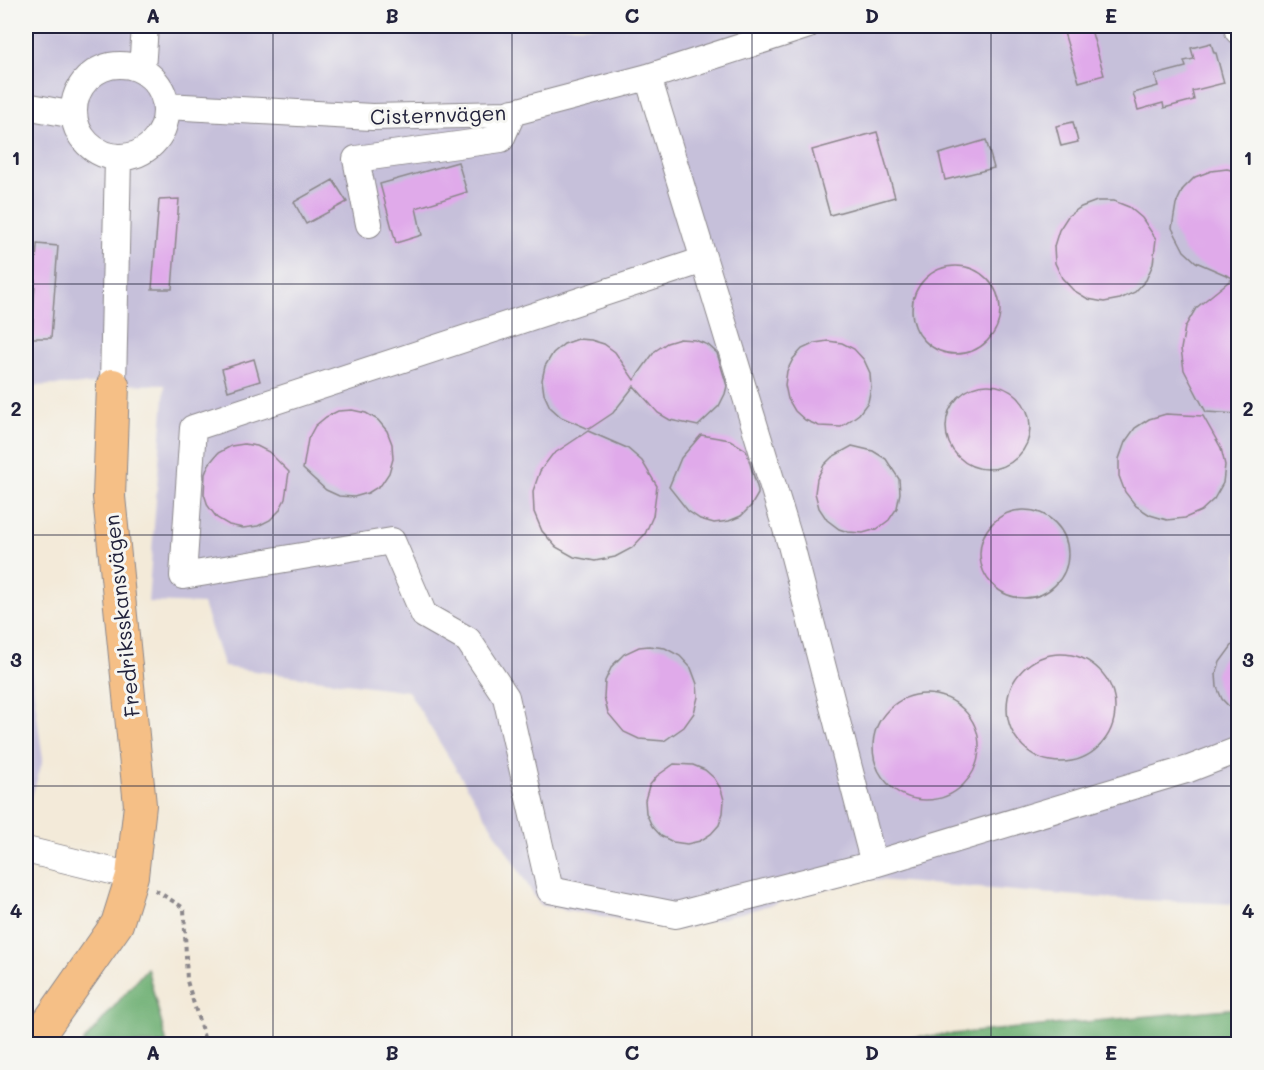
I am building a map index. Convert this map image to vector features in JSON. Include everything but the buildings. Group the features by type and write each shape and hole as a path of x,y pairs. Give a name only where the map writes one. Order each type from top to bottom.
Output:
{"main road":[{"name":"Fredriksskansvägen","path":"33,1044 117,924 132,876 140,805 109,497 113,385"}],"street":[{"path":"142,70 145,26"},
{"name":"Cisternvägen","path":"166,106 372,117 513,112 648,76 806,26"},
{"path":"1237,26 1239,31"},
{"path":"114,65 142,70 154,79 162,91 166,106 165,122 159,137 149,148 134,156 118,158 105,156 88,145 76,128 75,101 80,88 94,73 114,65"},
{"path":"648,76 791,545 874,864"},
{"path":"26,106 74,115"},
{"path":"369,225 356,159 501,140 513,112"},
{"name":"Fredriksskansvägen","path":"113,385 118,158"},
{"path":"704,260 193,428 183,576 392,541 424,615 468,640 506,698 550,890 676,915 874,864 1189,769 1239,750"},
{"path":"26,850 132,876"}],"path":[{"path":"132,876 184,908 187,981 206,1044"}],"shaded area":[{"path":"26,26 1238,26 1238,904 1117,899 864,879 679,930 540,905 408,691 224,667 203,604 148,602 165,385 26,386"},
{"path":"26,633 43,760 26,815"}],"green space":[{"path":"147,968 167,1044 82,1044"},
{"path":"1238,1008 1238,1044 842,1044"}]}
